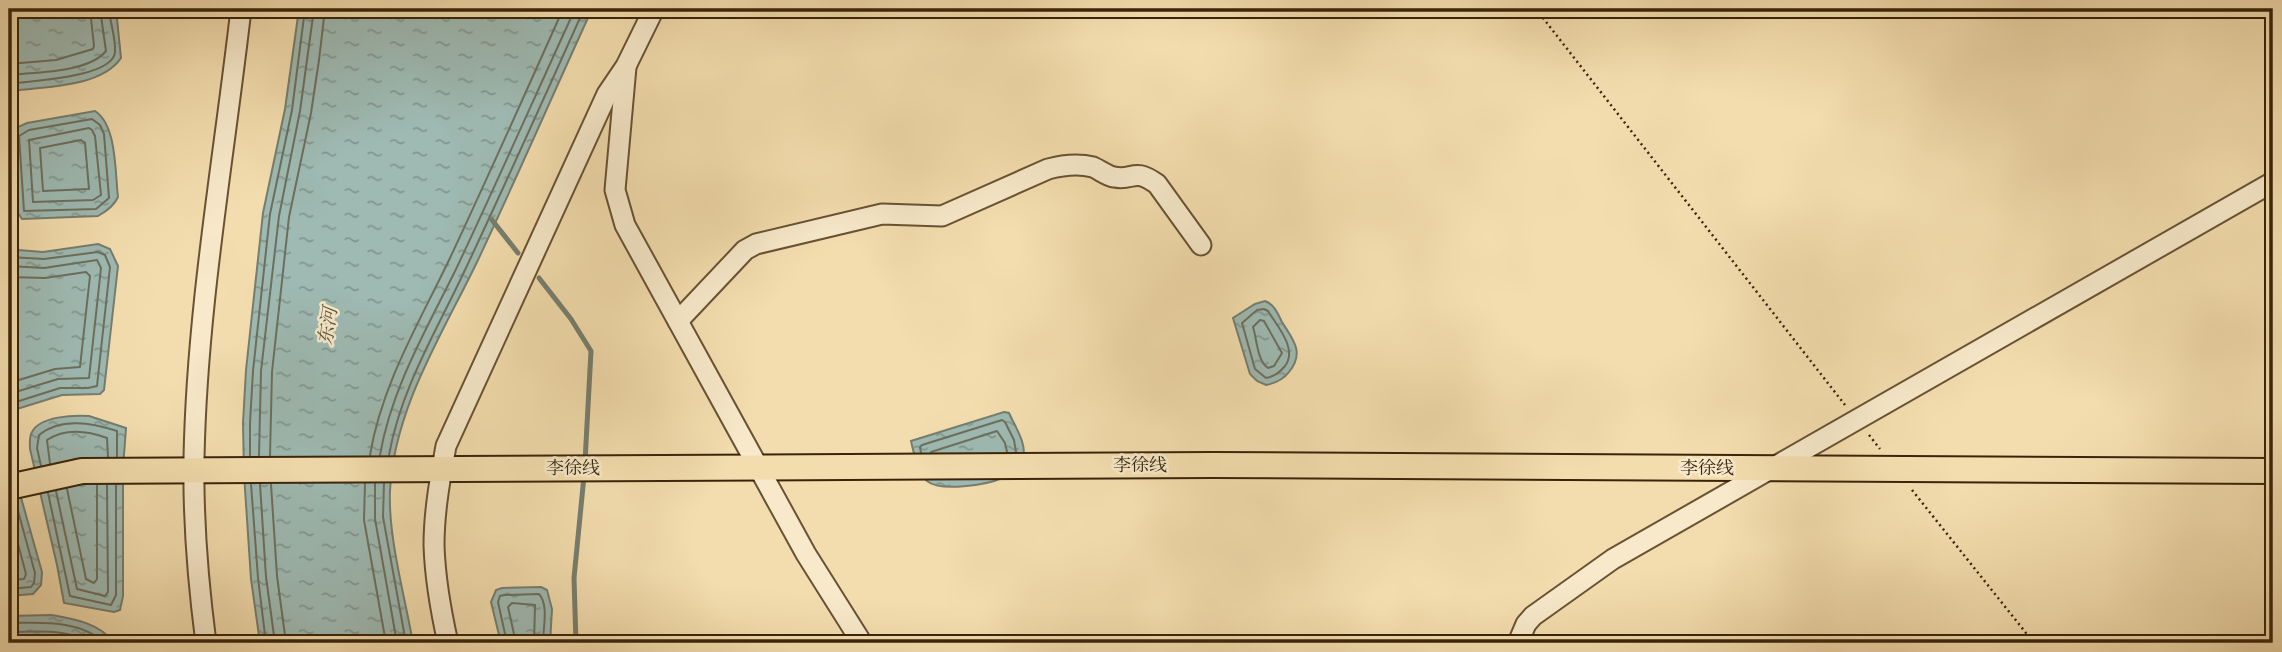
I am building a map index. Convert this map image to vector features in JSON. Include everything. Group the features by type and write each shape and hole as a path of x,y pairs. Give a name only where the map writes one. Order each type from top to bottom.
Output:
{"main road":[{"name":"李徐线","path":"9,487 82,471 1199,465 2273,471"}],"street":[{"path":"206,643 196,520 196,421 211,243 241,9"},
{"path":"448,643 434,546 438,491 446,446 607,94 626,66 654,9"},
{"path":"626,66 615,190 625,225 806,554 862,643"},
{"path":"678,321 737,258 756,244 882,214 942,216 1065,164 1094,168 1113,177 1135,174 1148,178 1157,184 1201,245"},
{"path":"1518,643 1526,624 1533,616 1613,559 2273,182"}],"path":[{"path":"1536,9 1882,452"},
{"path":"1908,484 2035,643"}],"water":[{"path":"9,9 116,9 121,58 112,68 85,81 9,91"},
{"name":"东河","path":"299,9 592,9 478,260 422,372 401,430 393,460 390,509 394,547 413,643 260,643 251,579 244,474 246,370 263,213 285,109"},
{"path":"95,111 102,118 111,138 118,197 114,203 98,216 22,219 16,210 11,134 27,123"},
{"path":"98,244 110,249 118,266 104,390 100,394 62,395 9,409 9,252 43,252"},
{"path":"1265,301 1275,310 1297,352 1294,365 1287,375 1266,385 1250,374 1233,318"},
{"path":"1004,412 1009,413 1024,448 1022,460 1010,473 995,481 975,485 952,487 927,481 916,462 911,441"},
{"path":"66,416 89,416 126,428 123,468 123,596 120,610 114,612 64,603 30,449 31,434 42,423"},
{"path":"9,455 42,572 41,585 33,594 9,596"},
{"path":"541,587 547,590 552,609 550,643 501,643 491,602 496,590"},
{"path":"51,615 94,626 114,643 9,643 9,616"}],"waterway":[{"path":"492,220 518,253"},
{"path":"539,278 571,319 591,351 585,462"},
{"path":"576,643 574,578 584,476"}]}
